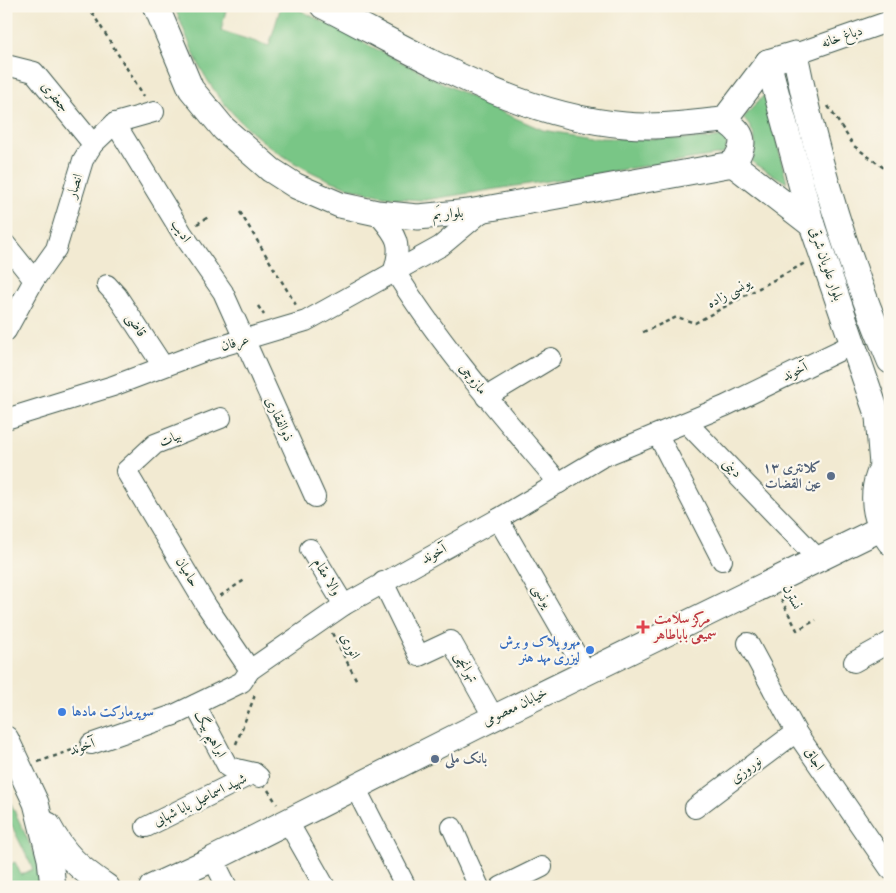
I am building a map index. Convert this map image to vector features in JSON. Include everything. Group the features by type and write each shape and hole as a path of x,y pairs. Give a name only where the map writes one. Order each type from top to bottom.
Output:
{"main road":[{"name":"بلوار بَم","path":"156,6 191,89 224,129 270,170 296,186 340,205 377,213 418,217 484,210 733,164"},
{"path":"323,6 484,88 542,110 591,121 627,126 668,126 724,120 739,130 742,136 741,150 733,164 812,226"},
{"path":"724,120 768,62 795,54"},
{"name":"بلوار علویان شرقی","path":"795,54 801,86 838,218 882,322 890,361"},
{"name":"بلوار علویان شرقی","path":"768,62 812,226 878,417 886,460"},
{"path":"885,535 874,505 875,484 886,460"},
{"name":"خیابان معصومی","path":"152,887 288,822 817,558 885,535"},
{"path":"6,739 36,803 55,838 78,868 107,887"},
{"path":"36,803 50,859 53,887"}],"street":[{"name":"دباغ خانه","path":"795,54 890,21"},
{"name":"جعفری","path":"6,68 10,66 34,72 93,144"},
{"name":"انصار","path":"6,331 34,280 56,249 83,160 93,144 116,123 154,112"},
{"name":"ادیب","path":"116,123 182,233 223,292 243,340"},
{"name":"عرفان","path":"6,420 113,386 205,350 306,321 394,270 441,246 484,210"},
{"path":"377,213 396,236 399,255 394,270"},
{"path":"6,245 34,280"},
{"name":"مازوچی","path":"394,270 418,308 486,397 559,482"},
{"name":"قاضی","path":"107,285 117,296 163,366"},
{"name":"ذوالفقاری","path":"243,340 316,497"},
{"name":"آخوند","path":"91,744 174,715 254,678 344,606 383,582 498,519 602,457 687,423 853,344"},
{"path":"486,397 551,358"},
{"name":"بیات","path":"126,471 155,444 221,418"},
{"name":"دینی","path":"687,423 817,558"},
{"path":"658,435 722,560"},
{"name":"حامیان","path":"126,471 206,605 254,678"},
{"name":"یونسی","path":"498,519 586,672"},
{"name":"والا مقام","path":"310,549 344,606"},
{"name":"تهرانچی","path":"383,582 419,656 451,641 494,718"},
{"path":"854,662 890,642"},
{"name":"اجاق","path":"748,643 796,732 890,869"},
{"name":"ابراهیم بیگ","path":"195,705 228,766 259,778"},
{"name":"نوروزی","path":"695,808 796,732"},
{"name":"شهید اسماعیل بابا شهابی","path":"146,827 259,778"},
{"path":"355,787 406,887"},
{"path":"288,822 325,887"},
{"path":"452,827 479,887"},
{"path":"213,859 227,887"},
{"path":"501,887 542,867"}],"path":[{"path":"88,6 154,112"},
{"path":"854,146 884,168 890,178"},
{"path":"240,212 306,321"},
{"name":"یونسی زاده","path":"643,332 678,317 695,323 822,254"},
{"path":"206,605 246,579"},
{"name":"نسترن","path":"773,581 797,630 816,620"},
{"name":"انوری","path":"325,620 356,680"},
{"path":"228,766 254,678"},
{"name":"آخوند","path":"21,768 91,744"},
{"path":"259,778 288,822"}],"green space":[{"path":"174,6 227,6 221,31 269,46 281,6 292,6 490,107 543,130 589,138 708,139 722,137 727,141 726,150 723,154 425,200 392,197 359,190 327,179 296,164 268,145 242,123 219,97 201,69"},
{"path":"765,94 787,183 752,162 755,138 751,128 743,118"},
{"path":"6,793 48,883 48,887 6,887 6,866 15,862 21,875 33,869 9,820 6,821"}],"place":[{"name":"کلانتری ۱۳ عین القضات","path":"831,476"},
{"name":"مرکز سلامت سمیعی باباطاهر","path":"643,627"},
{"name":"مهرو پلاک و برش لیزری مهد هنر","path":"590,650"},
{"name":"سوپرمارکت مادها","path":"62,712"},
{"name":"بانک ملی","path":"435,759"}]}
